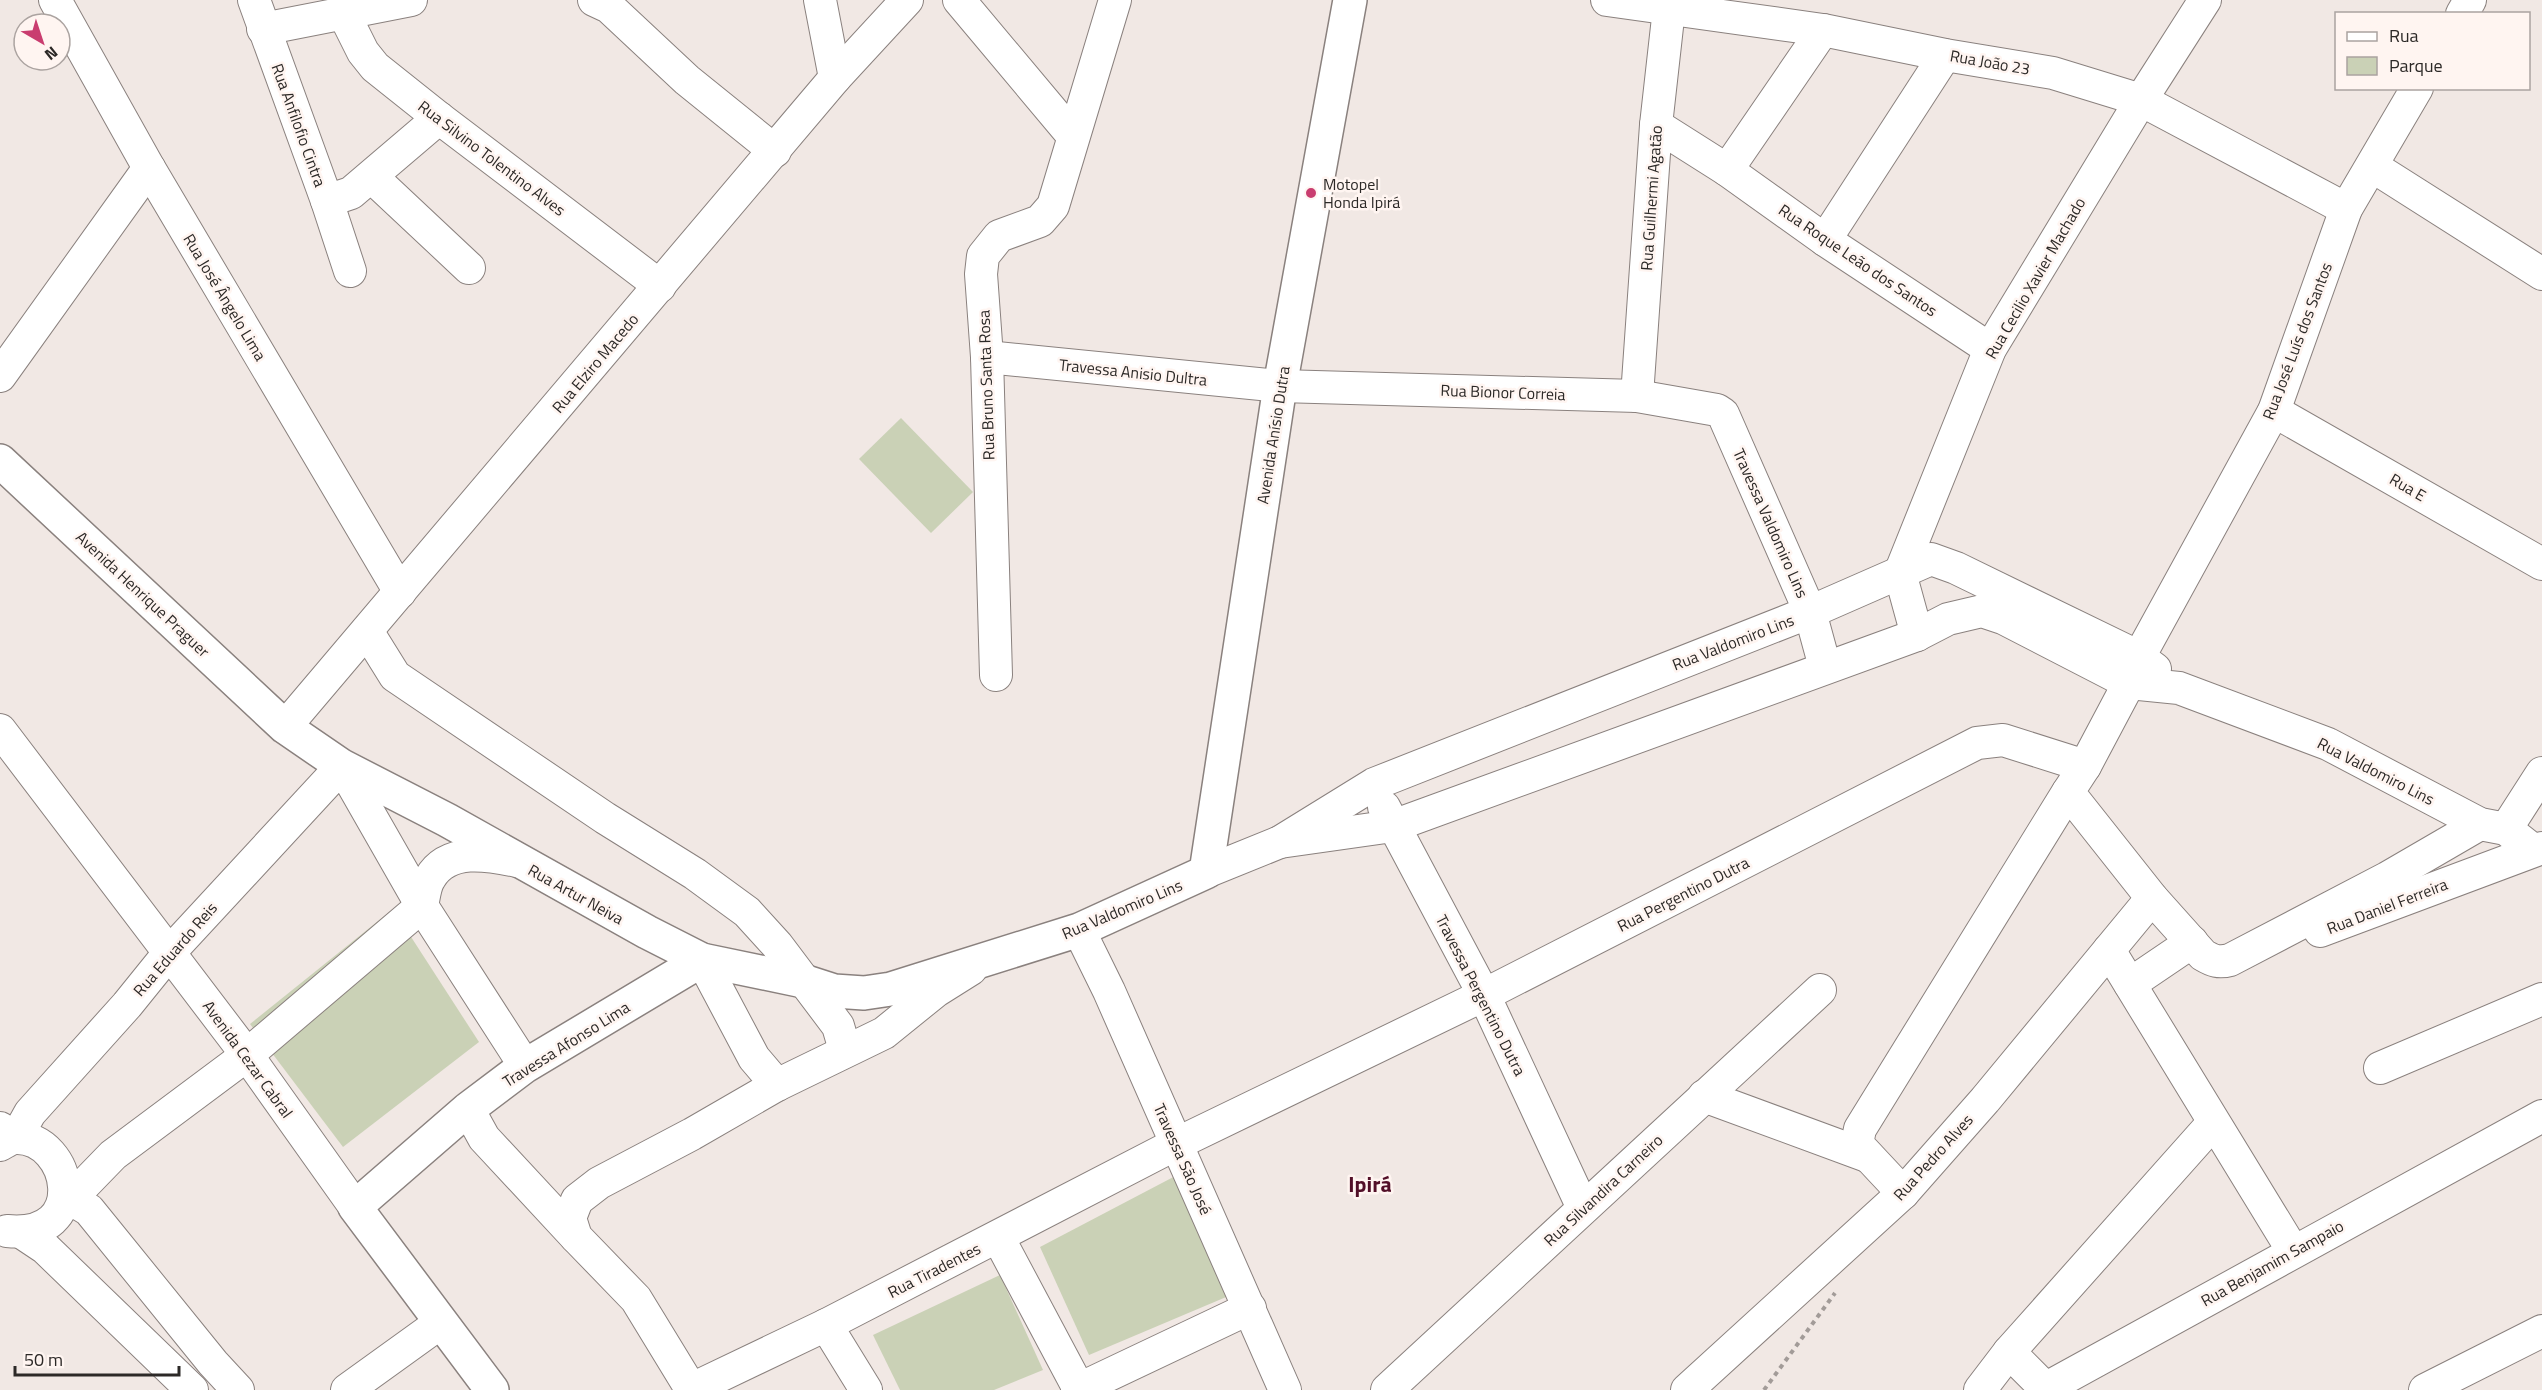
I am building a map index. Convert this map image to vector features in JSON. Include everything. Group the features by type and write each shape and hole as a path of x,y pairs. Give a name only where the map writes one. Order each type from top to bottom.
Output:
{"main road":[{"name":"Avenida Anísio Dutra","path":"1206,872 1280,387 1350,0"},
{"name":"Avenida Henrique Praguer","path":"0,461 285,727"},
{"name":"Rua Artur Neiva","path":"285,727 342,766 447,820 518,862 702,960 803,981 834,991 864,993 891,989"},
{"name":"Rua Valdomiro Lins","path":"891,989 1078,930 1206,872"},
{"name":"Travessa Afonso Lima","path":"355,1207 468,1109 525,1066 702,960"},
{"name":"Avenida Cezar Cabral","path":"355,1207 492,1390"}],"street":[{"name":"Rua José Ângelo Lima","path":"56,0 149,168 400,592"},
{"path":"259,14 343,12 411,0"},
{"path":"820,0 835,78"},
{"name":"Rua Elziro Macedo","path":"285,727 835,78 907,0"},
{"path":"959,0 1073,136"},
{"name":"Rua Bruno Santa Rosa","path":"996,675 987,357 981,274 983,256 999,236 1040,221 1053,206 1115,0"},
{"name":"Rua João 23","path":"1607,0 1670,5 1823,30 1944,55 2053,73 2141,100 2346,209"},
{"name":"Rua Cecilio Xavier Machado","path":"1900,573 1990,349 2141,100 2205,0"},
{"path":"605,2 687,80 775,151"},
{"name":"Rua Guilhermi Agatão","path":"1637,396 1656,125 1670,5"},
{"name":"Rua Silvino Tolentino Alves","path":"343,12 363,52 375,67 660,286"},
{"name":"Rua Anfilofio Cintra","path":"259,14 327,201 351,193 439,118"},
{"path":"1727,171 1823,30"},
{"path":"1825,240 1944,55"},
{"name":"Rua José Luís dos Santos","path":"2134,670 2274,411 2346,209 2416,90"},
{"name":"Rua Roque Leão dos Santos","path":"1656,125 1990,349"},
{"path":"2372,166 2542,274"},
{"path":"0,376 149,168"},
{"path":"372,177 470,268"},
{"path":"327,201 350,271"},
{"name":"Travessa Anisio Dultra","path":"987,357 1280,387"},
{"name":"Rua Bionor Correia","path":"1280,387 1637,396 1718,410 1723,414"},
{"name":"Rua E","path":"2274,411 2542,564"},
{"name":"Travessa Valdomiro Lins","path":"1723,414 1810,612 1825,667"},
{"name":"Rua Valdomiro Lins","path":"1206,872 1280,842 1374,784 1810,612 1931,559 1956,568 2134,670"},
{"path":"1900,573 1917,635"},
{"name":"Rua Valdomiro Lins","path":"1280,842 1393,826 1917,635 1948,619 1982,611 2328,744 2388,778 2538,849"},
{"path":"367,631 395,676 606,818 694,874 747,912 777,945 838,1026 844,1050"},
{"path":"1904,1193 1860,1147 1858,1139 1860,1129 2085,766 2134,670"},
{"name":"Avenida Cezar Cabral","path":"0,730 247,1055 355,1207"},
{"name":"Rua Pergentino Dutra","path":"1176,1144 1484,995 1977,743 2003,740 2085,766"},
{"path":"342,766 422,906 525,1066"},
{"name":"Rua Eduardo Reis","path":"5,1137 30,1113 127,1005 169,953 342,766"},
{"path":"2068,792 2152,898 2212,961 2221,963 2493,826 2542,773"},
{"name":"Travessa Pergentino Dutra","path":"1374,784 1393,826 1484,995 1583,1208"},
{"name":"Rua Daniel Ferreira","path":"2230,960 2318,932 2538,849"},
{"path":"66,1196 81,1188 113,1155 247,1055 422,906 429,878 444,862 464,856 485,854 518,862"},
{"name":"Rua Pedro Alves","path":"1687,1390 1904,1193 2152,898"},
{"name":"Travessa São José","path":"1078,930 1109,990 1285,1390"},
{"path":"2130,984 2192,942"},
{"path":"2109,950 2293,1251"},
{"path":"576,1237 570,1218 573,1209 577,1200 599,1183 692,1134 777,1085 844,1050 884,1033 936,992 987,958"},
{"path":"702,960 754,1058 777,1085"},
{"name":"Rua Silvandira Carneiro","path":"1387,1390 1820,990"},
{"path":"2380,1068 2542,999"},
{"path":"1704,1096 1867,1156"},
{"path":"468,1109 484,1138 636,1299 690,1390"},
{"name":"Rua Benjamim Sampaio","path":"2009,1352 2040,1383 2049,1386 2542,1116"},
{"path":"1980,1390 2009,1352 2214,1123"},
{"path":"5,1137 32,1141 54,1160 63,1175 66,1196 54,1220 38,1228 10,1231"},
{"name":"Rua Tiradentes","path":"690,1390 826,1325 1176,1144"},
{"path":"66,1196 89,1210 205,1354 238,1390"},
{"path":"10,1231 45,1248 192,1390"},
{"path":"998,1237 1078,1389 1250,1308"},
{"path":"347,1390 440,1323"},
{"path":"826,1325 866,1390"},
{"path":"2425,1390 2542,1331"}],"green space":[{"path":"901,418 973,492 931,533 859,459"},
{"path":"393,909 479,1042 343,1147 250,1024"},
{"path":"1181,1173 1238,1292 1089,1355 1040,1247"},
{"path":"1000,1275 1043,1370 994,1390 900,1390 873,1335"}],"place":[{"name":"Motopel Honda Ipirá","path":"1311,193"}],"district":[{"name":"Ipirá","path":"1370,1184"}]}
